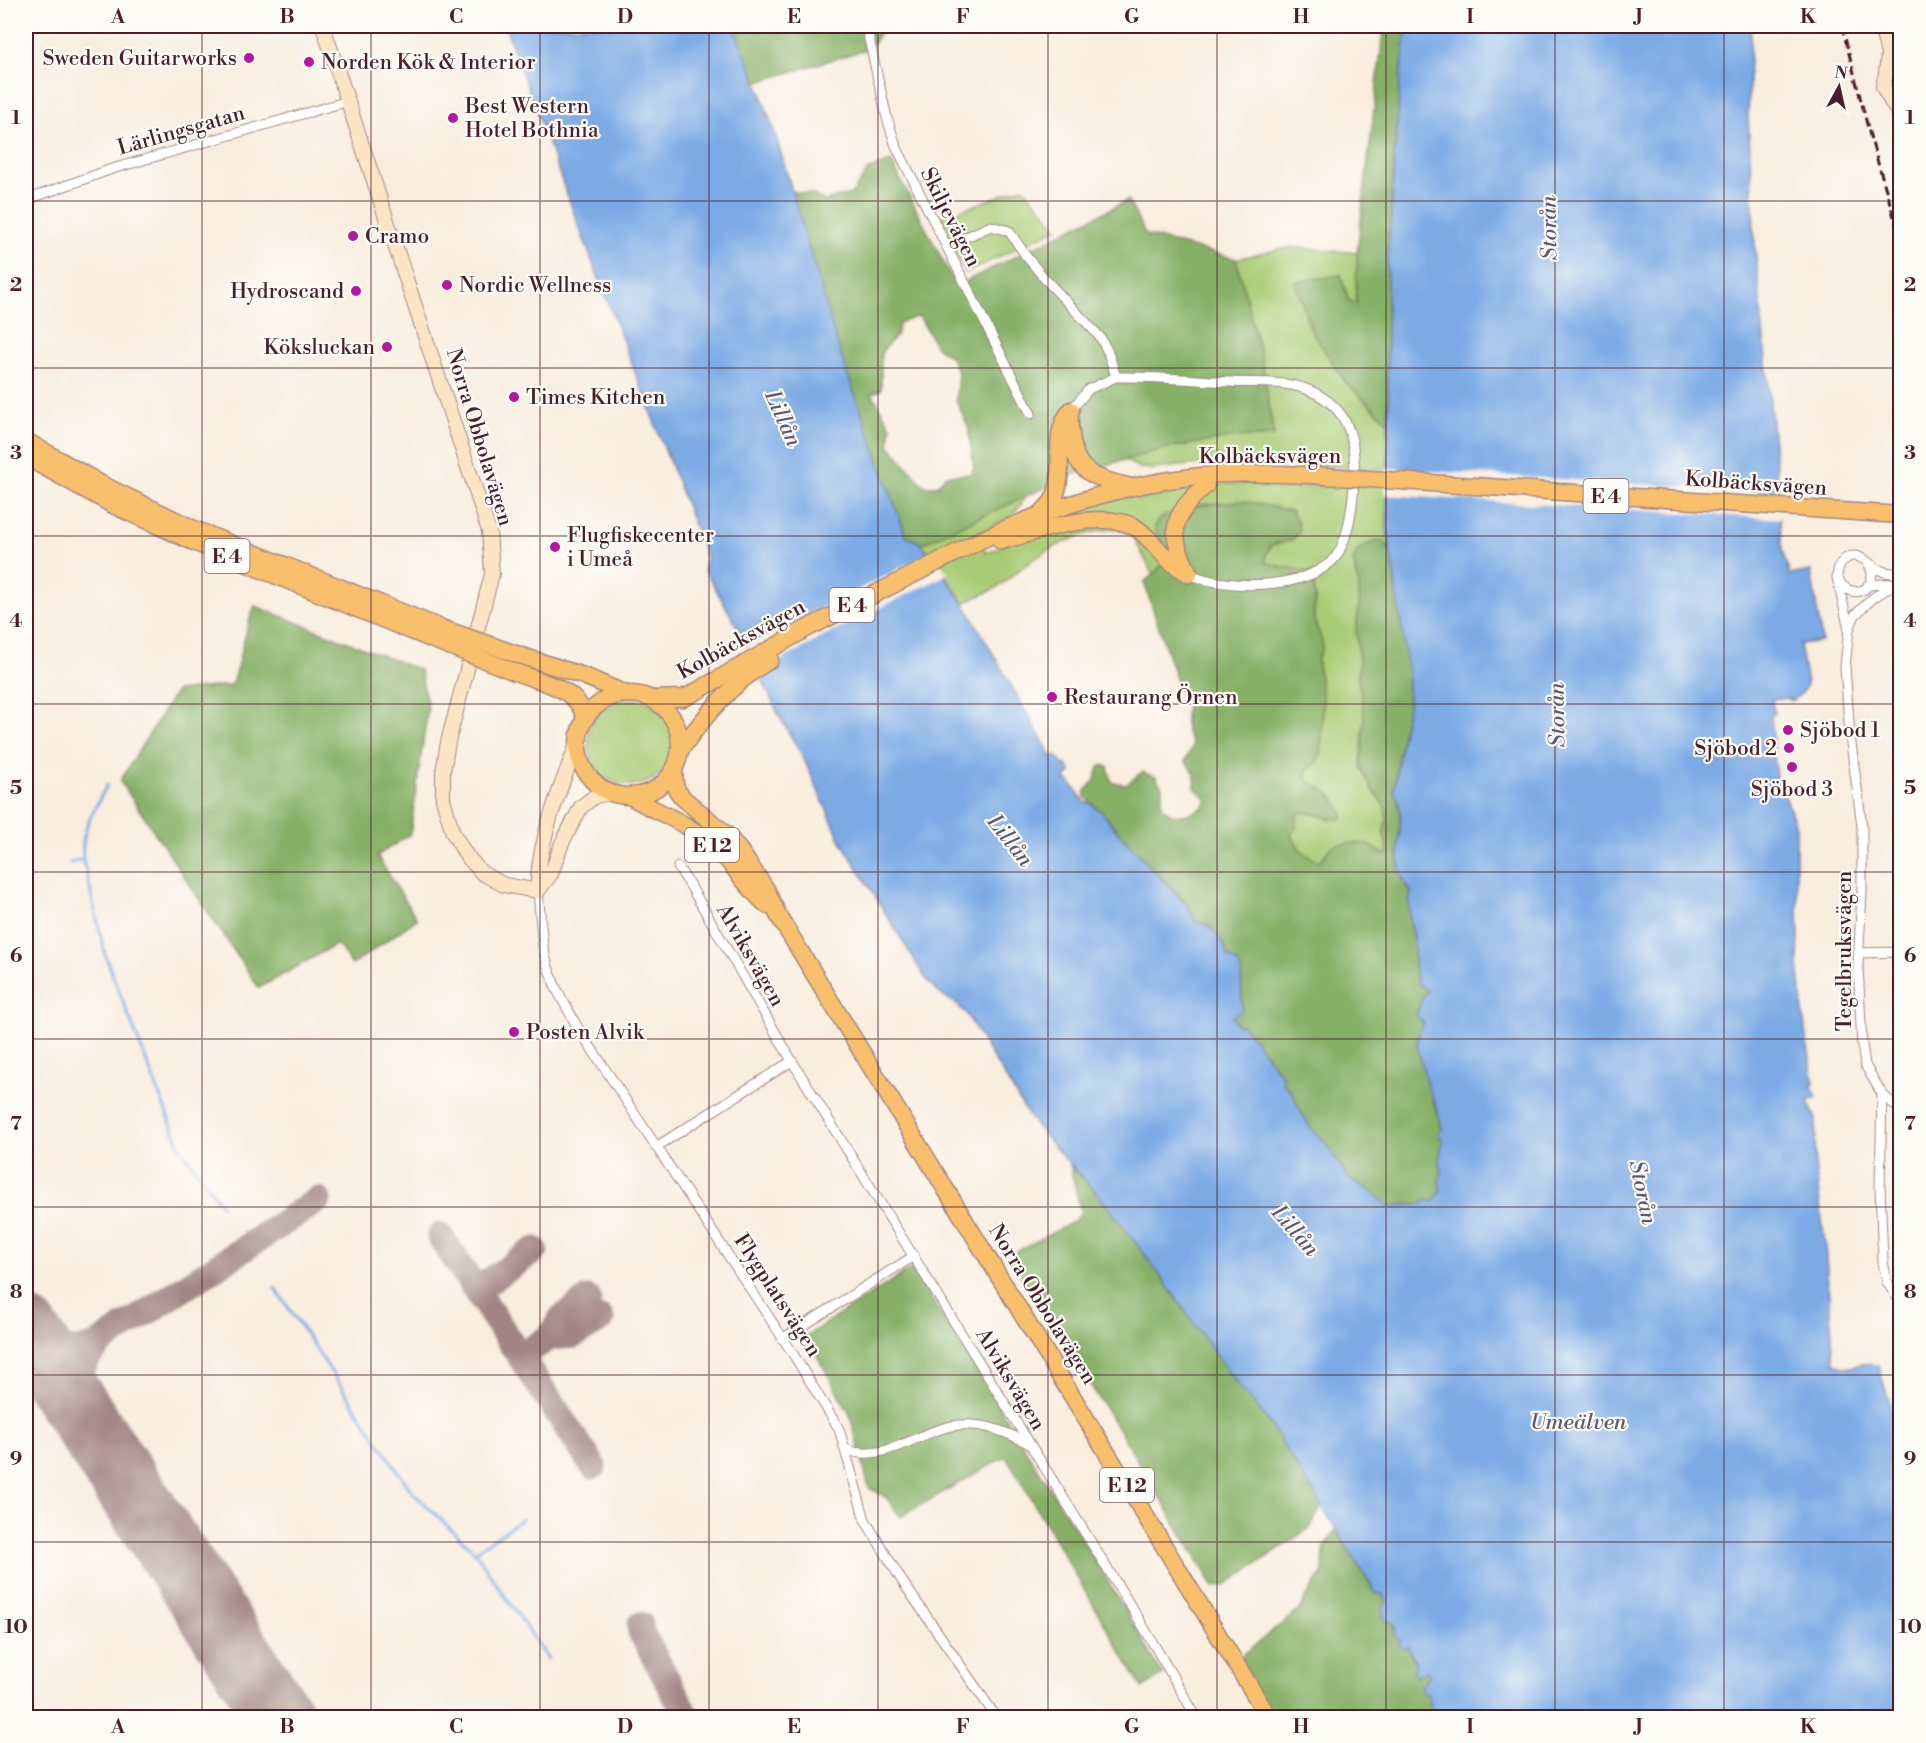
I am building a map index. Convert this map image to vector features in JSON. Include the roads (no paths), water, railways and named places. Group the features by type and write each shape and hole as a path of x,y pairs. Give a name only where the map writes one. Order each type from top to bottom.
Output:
{"highway":[{"path":"1071,410 1073,451 1078,464 1103,480 1131,487"},
{"path":"1039,516 1053,501 1057,488 1060,473 1060,429 1071,410"},
{"name":"E 4","path":"26,441 103,485 194,529 438,635 515,672 570,694 583,708 585,719"},
{"name":"E 4","path":"26,457 111,504 196,543 438,635 519,655 584,676 626,694 640,694 652,699"},
{"name":"Kolbäcksvägen","path":"652,699 683,698 732,677 804,630 1039,516 1080,500 1131,487 1213,475 1900,515"},
{"name":"Kolbäcksvägen","path":"981,545 1001,541 1080,509 1145,493 1206,485 1312,479 1900,524"},
{"path":"1194,576 1176,544 1176,527 1182,508 1206,485"},
{"path":"1001,541 1071,523 1118,521 1147,536 1171,562 1194,576"},
{"name":"Kolbäcksvägen","path":"681,749 732,677"},
{"path":"578,742 585,719 594,708 604,700 626,694"},
{"path":"652,699 670,714 677,725 681,749"},
{"name":"E 4","path":"578,742 585,771 598,786 611,793 630,796 652,791 668,779 674,770 681,749"},
{"name":"Norra Obbolavägen","path":"674,770 678,792 727,835 766,889 778,915 1269,1718"},
{"name":"Norra Obbolavägen","path":"630,796 707,840 759,898 778,915"}],"street":[{"name":"Norra Obbolavägen","path":"323,26 489,531 492,574 448,742 443,772 443,799 453,833 466,855 483,873 504,885 538,891"},
{"path":"867,28 879,26"},
{"path":"1881,26 1888,54 1883,87 1895,101 1900,117"},
{"path":"1890,26 1900,47"},
{"name":"Skiljevägen","path":"867,28 887,118 896,146 1031,414"},
{"path":"1886,73 1900,65"},
{"name":"Lärlingsgatan","path":"26,200 112,169 348,101"},
{"path":"946,246 991,226 1009,231 1039,271 1100,337 1108,352 1116,377"},
{"path":"1071,410 1089,389 1116,377 1277,382 1302,387 1317,393 1339,410 1347,425 1353,448 1354,488 1346,536 1333,560 1318,571 1279,582 1252,586 1194,576"},
{"path":"1856,556 1899,580 1850,591 1844,588 1839,581 1837,570 1844,560 1856,556"},
{"path":"1855,615 1872,574 1868,563"},
{"name":"Tegelbruksvägen","path":"1882,1094 1872,1080 1864,1060 1861,1028 1859,953 1863,855 1845,667 1849,629 1855,615 1873,598 1899,580"},
{"name":"Tegelbruksvägen","path":"1839,581 1849,629"},
{"name":"Flygplatsvägen","path":"578,742 537,871 543,947 556,988 578,1028 840,1429 865,1520 903,1581 997,1718"},
{"path":"538,891 551,874 562,843 581,807 595,796 611,793"},
{"name":"Alviksvägen","path":"678,867 792,1061 915,1256 1197,1718"},
{"path":"1859,953 1900,952"},
{"path":"656,1147 792,1061"},
{"path":"1882,1094 1900,1110"},
{"path":"1882,1094 1880,1190 1883,1262 1887,1281 1900,1302"},
{"path":"782,1339 915,1256"},
{"path":"845,1449 864,1454 875,1454 934,1431 969,1425 998,1429 1030,1444"}],"water":[{"name":"Umeälven","path":"505,26 733,26 757,82 777,140 840,353 906,536 922,544 964,603 1052,757 1056,755 1071,772 1066,776 1065,781 1069,781 1086,803 1090,803 1103,813 1189,908 1195,921 1212,929 1220,939 1228,957 1237,962 1241,970 1242,1010 1232,1017 1238,1026 1243,1025 1283,1077 1282,1082 1292,1093 1311,1128 1325,1142 1348,1178 1368,1189 1389,1206 1420,1204 1428,1200 1435,1202 1441,1191 1439,1180 1442,1172 1439,1158 1443,1141 1438,1134 1442,1129 1417,1045 1424,1023 1416,1015 1423,996 1428,990 1419,984 1416,976 1409,911 1411,892 1403,879 1399,866 1400,816 1399,803 1394,791 1408,707 1408,671 1387,527 1389,398 1387,268 1400,80 1407,26 1751,26 1748,115 1755,247 1782,550 1790,575 1811,571 1822,641 1800,644 1807,684 1802,693 1792,701 1787,698 1772,700 1776,778 1781,781 1782,795 1785,795 1796,827 1798,963 1805,1030 1814,1083 1811,1085 1817,1097 1808,1101 1816,1119 1815,1163 1825,1245 1834,1362 1845,1368 1864,1364 1878,1365 1890,1404 1892,1421 1900,1430 1900,1717 1437,1717 1430,1704 1429,1694 1421,1692 1421,1686 1430,1676 1427,1671 1416,1677 1413,1673 1416,1663 1408,1647 1403,1649 1399,1645 1400,1640 1395,1636 1396,1627 1392,1622 1385,1620 1382,1609 1387,1601 1382,1594 1376,1593 1269,1422 1232,1377 1152,1264 1099,1195 1030,1118 965,1012 954,1002 941,995 926,979 841,841 801,753 779,716 739,629 704,569 706,558 704,551 579,227"}],"waterway":[{"path":"83,859 86,829 107,785"},
{"path":"70,863 83,859 106,958 180,1147 221,1205"},
{"path":"275,1288 412,1492 475,1552 548,1659"},
{"path":"475,1552 522,1519"}],"railway":[{"path":"1842,26 1870,136 1900,237"}],"place":[{"name":"Sweden Guitarworks","path":"249,58"},
{"name":"Norden Kök & Interior","path":"309,62"},
{"name":"Best Western Hotel Bothnia","path":"453,118"},
{"name":"Cramo","path":"353,236"},
{"name":"Nordic Wellness","path":"447,285"},
{"name":"Hydroscand","path":"356,291"},
{"name":"Köksluckan","path":"387,347"},
{"name":"Times Kitchen","path":"514,397"},
{"name":"Flugfiskecenter i Umeå","path":"555,547"},
{"name":"Restaurang Örnen","path":"1052,697"},
{"name":"Sjöbod 1","path":"1788,730"},
{"name":"Sjöbod 2","path":"1789,748"},
{"name":"Sjöbod 3","path":"1792,767"},
{"name":"Posten Alvik","path":"514,1032"}],"water label":[{"name":"Storån","path":"1548,228"},
{"name":"Lillån","path":"784,418"},
{"name":"Storån","path":"1556,715"},
{"name":"Lillån","path":"1011,840"},
{"name":"Storån","path":"1644,1192"},
{"name":"Lillån","path":"1296,1230"}]}
